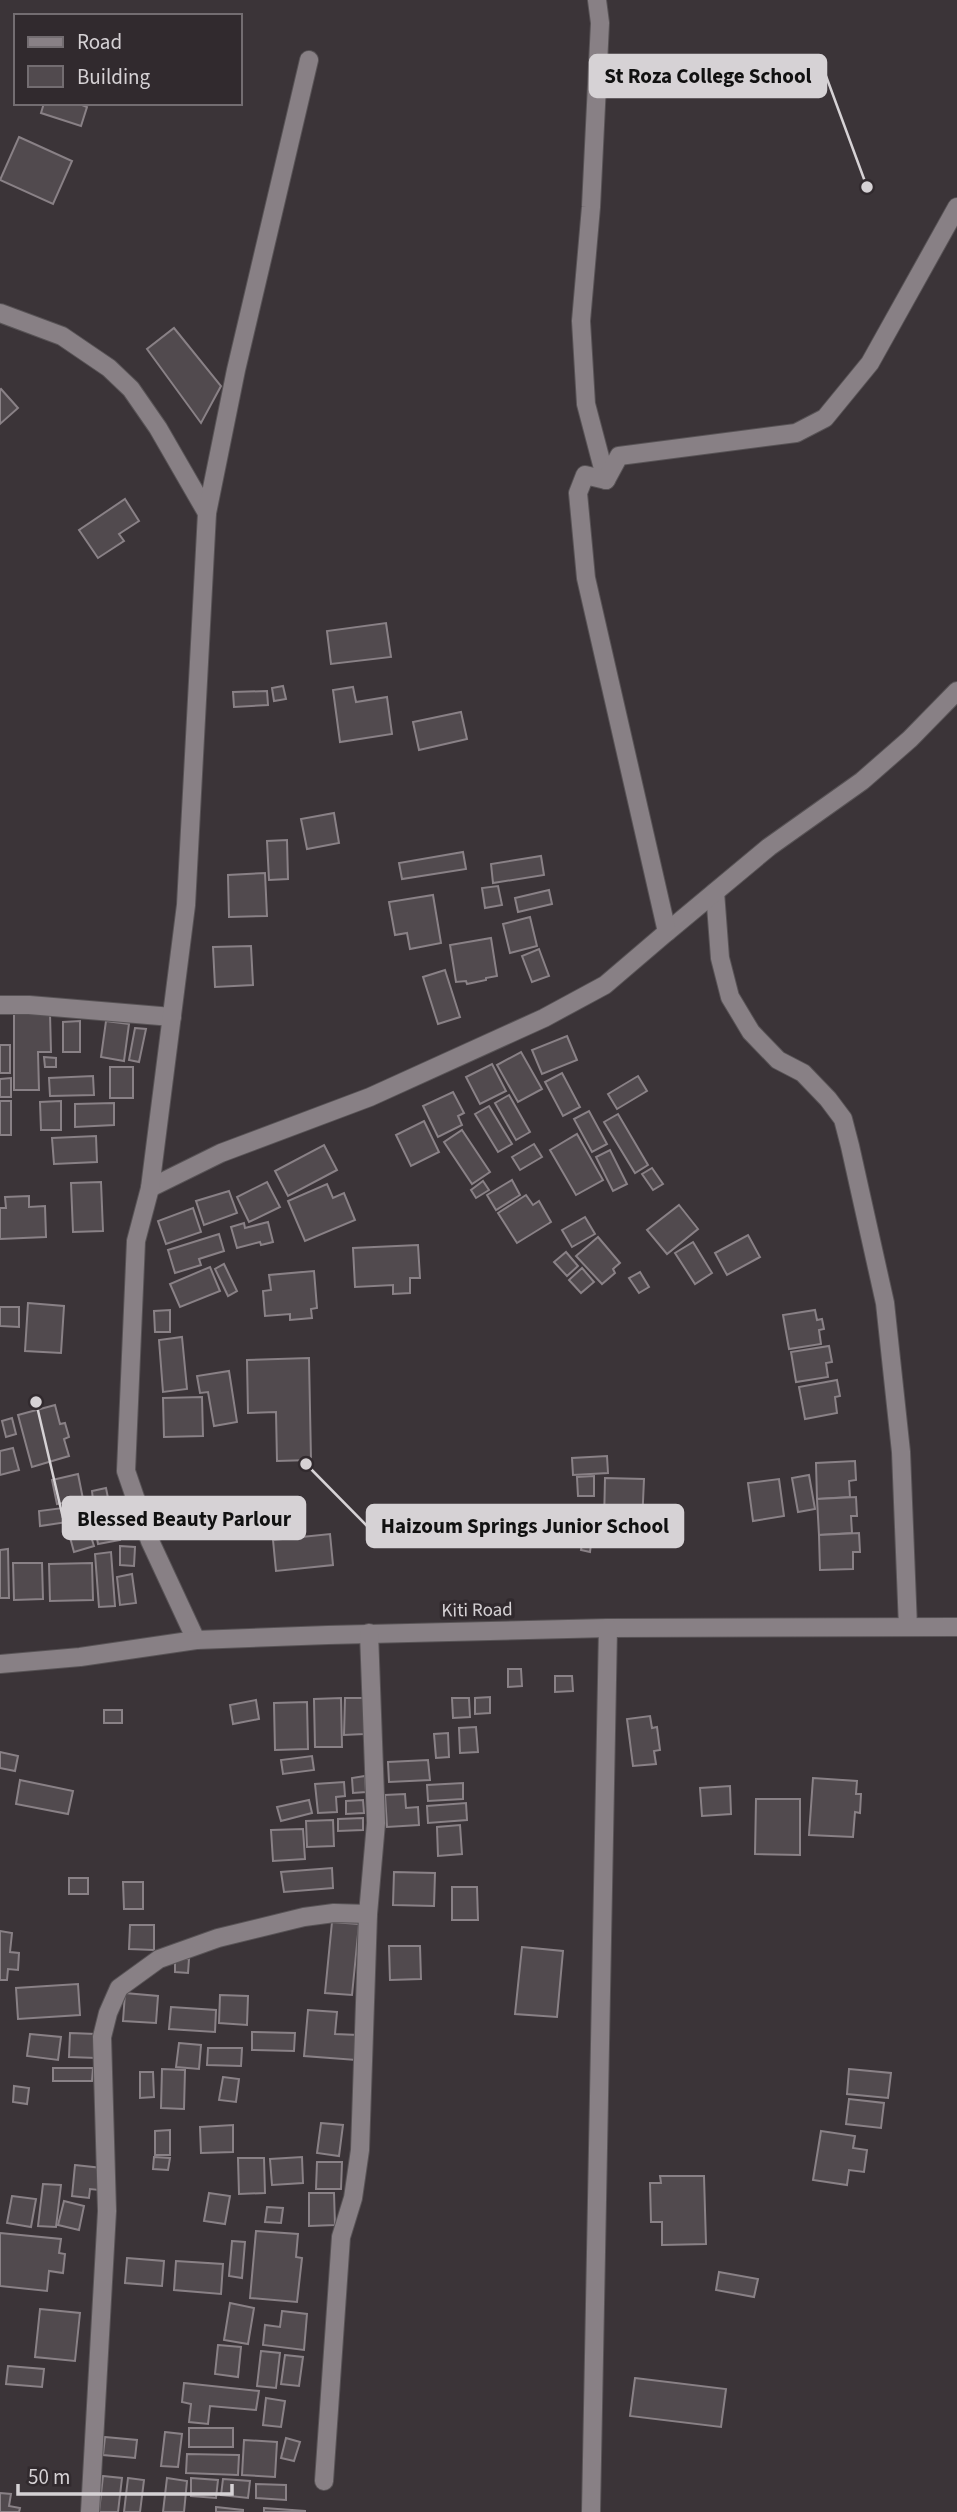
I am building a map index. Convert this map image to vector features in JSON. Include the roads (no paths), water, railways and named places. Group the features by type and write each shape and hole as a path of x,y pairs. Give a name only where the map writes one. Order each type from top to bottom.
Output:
{"street":[{"path":"597,0 600,23 591,207 580,321 586,404 606,480"},
{"path":"196,1640 150,1541 126,1471 136,1241 150,1188 186,905 207,513 236,370 309,60"},
{"path":"606,480 619,456 796,433 825,418 870,363 957,207"},
{"path":"0,313 62,336 110,368 131,389 158,428 207,513"},
{"path":"606,480 585,475 578,493 586,578 667,932"},
{"path":"150,1188 220,1153 370,1097 544,1018 605,985 769,847 862,781 910,739 957,691"},
{"path":"715,892 720,958 730,997 751,1032 778,1060 803,1073 843,1119 885,1303 901,1452 908,1627"},
{"path":"0,1005 172,1017"},
{"name":"Kiti Road","path":"0,1664 80,1657 196,1640 369,1633 608,1628 957,1627"},
{"path":"591,2512 608,1628"},
{"path":"324,2481 341,2237 353,2198 360,2150 369,1914 376,1823 369,1633"},
{"path":"90,2512 107,2211 102,2037 108,2013 119,1988 159,1959 218,1938 304,1917 334,1913 369,1914"}],"place":[{"name":"St Roza College School","path":"867,187"},
{"name":"Blessed Beauty Parlour","path":"36,1402"},
{"name":"Haizoum Springs Junior School","path":"306,1464"}]}
